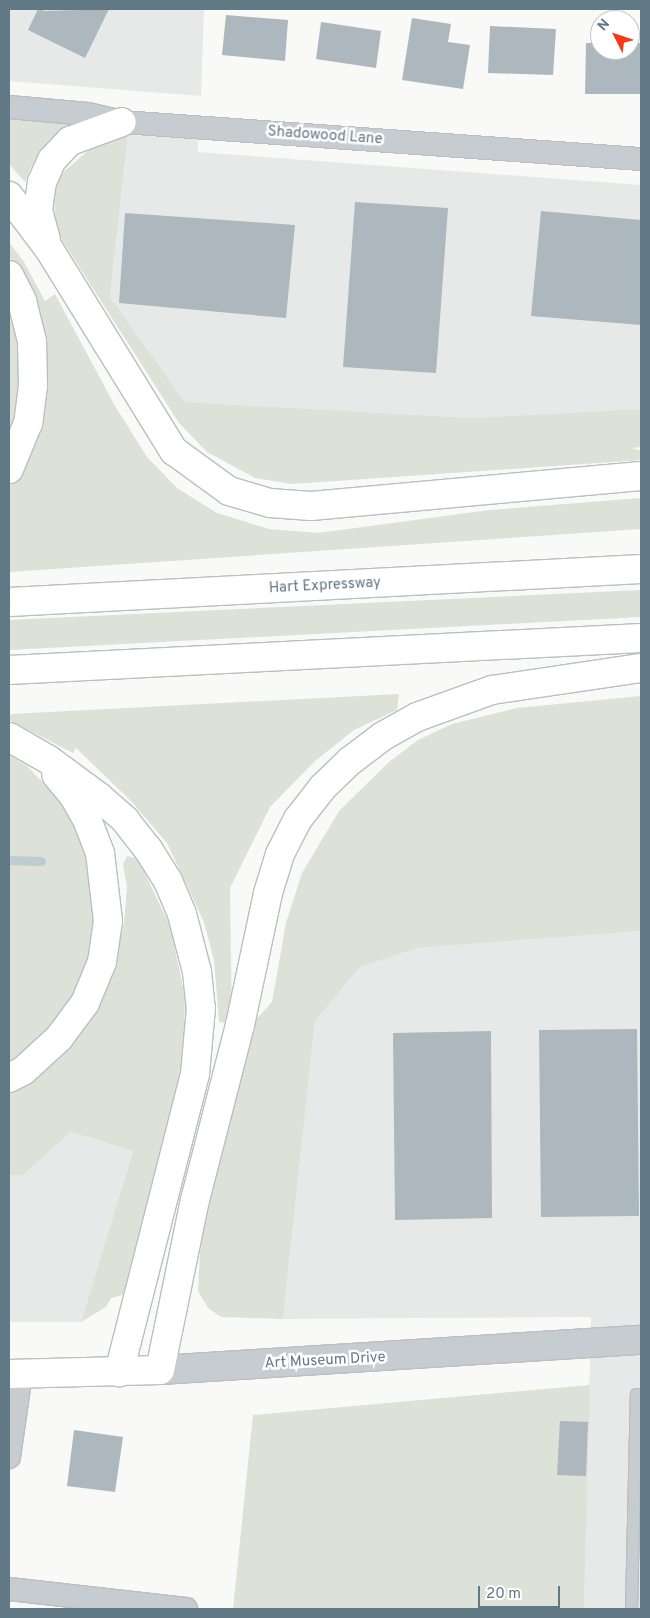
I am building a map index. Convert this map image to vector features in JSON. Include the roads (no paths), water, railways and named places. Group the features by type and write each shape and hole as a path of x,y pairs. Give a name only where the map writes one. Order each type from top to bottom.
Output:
{"main road":[{"path":"49,249 38,210 42,182 52,160 70,141 122,122"},
{"path":"9,196 49,249 174,451 229,491 270,503 311,506 641,476"},
{"path":"9,275 22,301 32,341 34,385 28,423 9,468"},
{"name":"Hart Expressway","path":"9,602 641,569"},
{"path":"9,670 641,638"},
{"path":"160,1370 195,1200 240,1025 268,893 280,854 298,819 323,787 350,761 383,736 417,717 492,690 641,668"},
{"path":"9,1078 22,1070 60,1038 85,1003 102,962 108,921 100,853 88,821 73,795 15,740"},
{"path":"15,740 99,797 125,820 148,849 168,881 182,914 197,972 201,1008 195,1074 119,1372"},
{"name":"Art Museum Drive","path":"15,1374 160,1370"}],"street":[{"name":"Shadowood Lane","path":"9,107 88,114 122,122 641,158"},
{"name":"Art Museum Drive","path":"160,1370 641,1340"},
{"path":"9,1457 15,1374"},
{"path":"9,1588 186,1609"}],"lane":[{"path":"631,1609 636,1394 641,1394"}],"waterway":[{"path":"9,860 41,861"}]}
